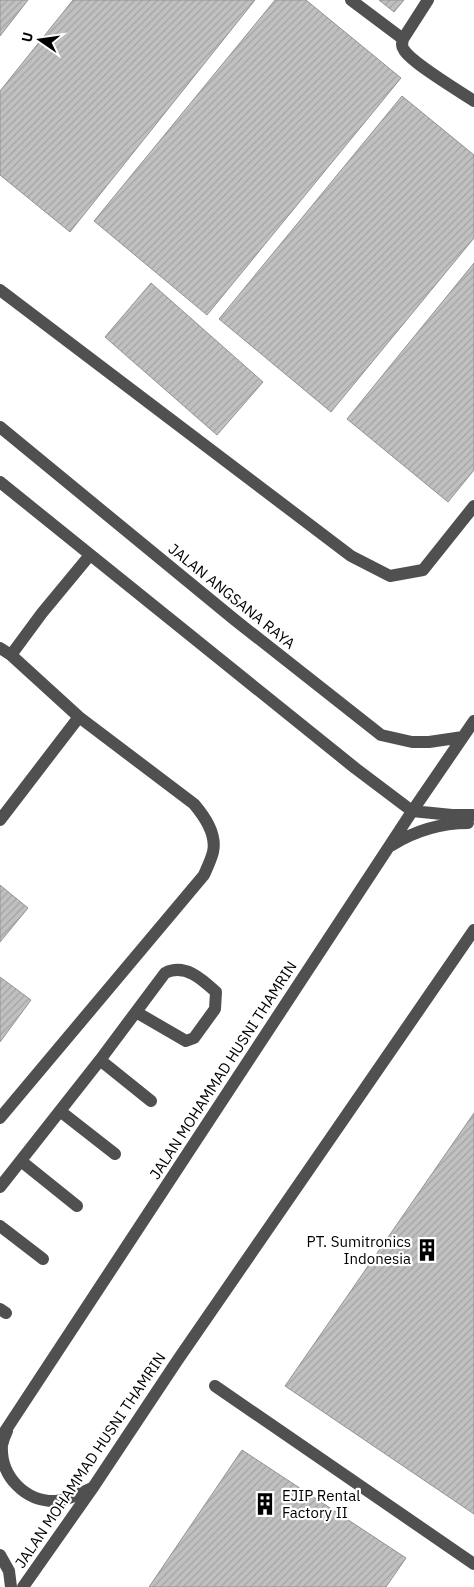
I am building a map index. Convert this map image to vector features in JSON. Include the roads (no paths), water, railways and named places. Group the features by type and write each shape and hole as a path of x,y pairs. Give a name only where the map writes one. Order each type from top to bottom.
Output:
{"street":[{"path":"351,0 403,39"},
{"path":"428,0 403,39 402,46 406,53 474,101"},
{"path":"0,290 351,556 390,576 423,570 474,506"},
{"name":"JALAN ANGSANA RAYA","path":"0,428 227,614 381,735 412,742 428,742 463,737"},
{"path":"0,482 355,768 412,811 474,815"},
{"path":"0,1118 204,875 214,851 213,836 204,816 194,804 79,717 6,652 42,613 90,555"},
{"path":"0,820 79,717"},
{"name":"JALAN MOHAMMAD HUSNI THAMRIN","path":"4,1433 413,810 474,721"},
{"path":"390,846 403,838 432,828 447,824 474,823"},
{"name":"JALAN MOHAMMAD HUSNI THAMRIN","path":"23,1587 474,930"},
{"path":"0,1187 100,1060 164,973 173,969 186,970 202,979 216,992 215,1009 194,1038 186,1041 136,1012"},
{"path":"100,1060 151,1101"},
{"path":"60,1111 115,1154"},
{"path":"21,1161 78,1206"},
{"path":"0,1226 43,1258"},
{"path":"215,1386 474,1564"},
{"path":"4,1433 2,1445 3,1463 11,1480 24,1492 40,1500 58,1501 75,1496 94,1486"},
{"path":"0,1555 9,1571 11,1587"}],"place":[{"name":"PT. Sumitronics Indonesia","path":"427,1250"},
{"name":"EJIP Rental Factory II","path":"265,1504"}]}
